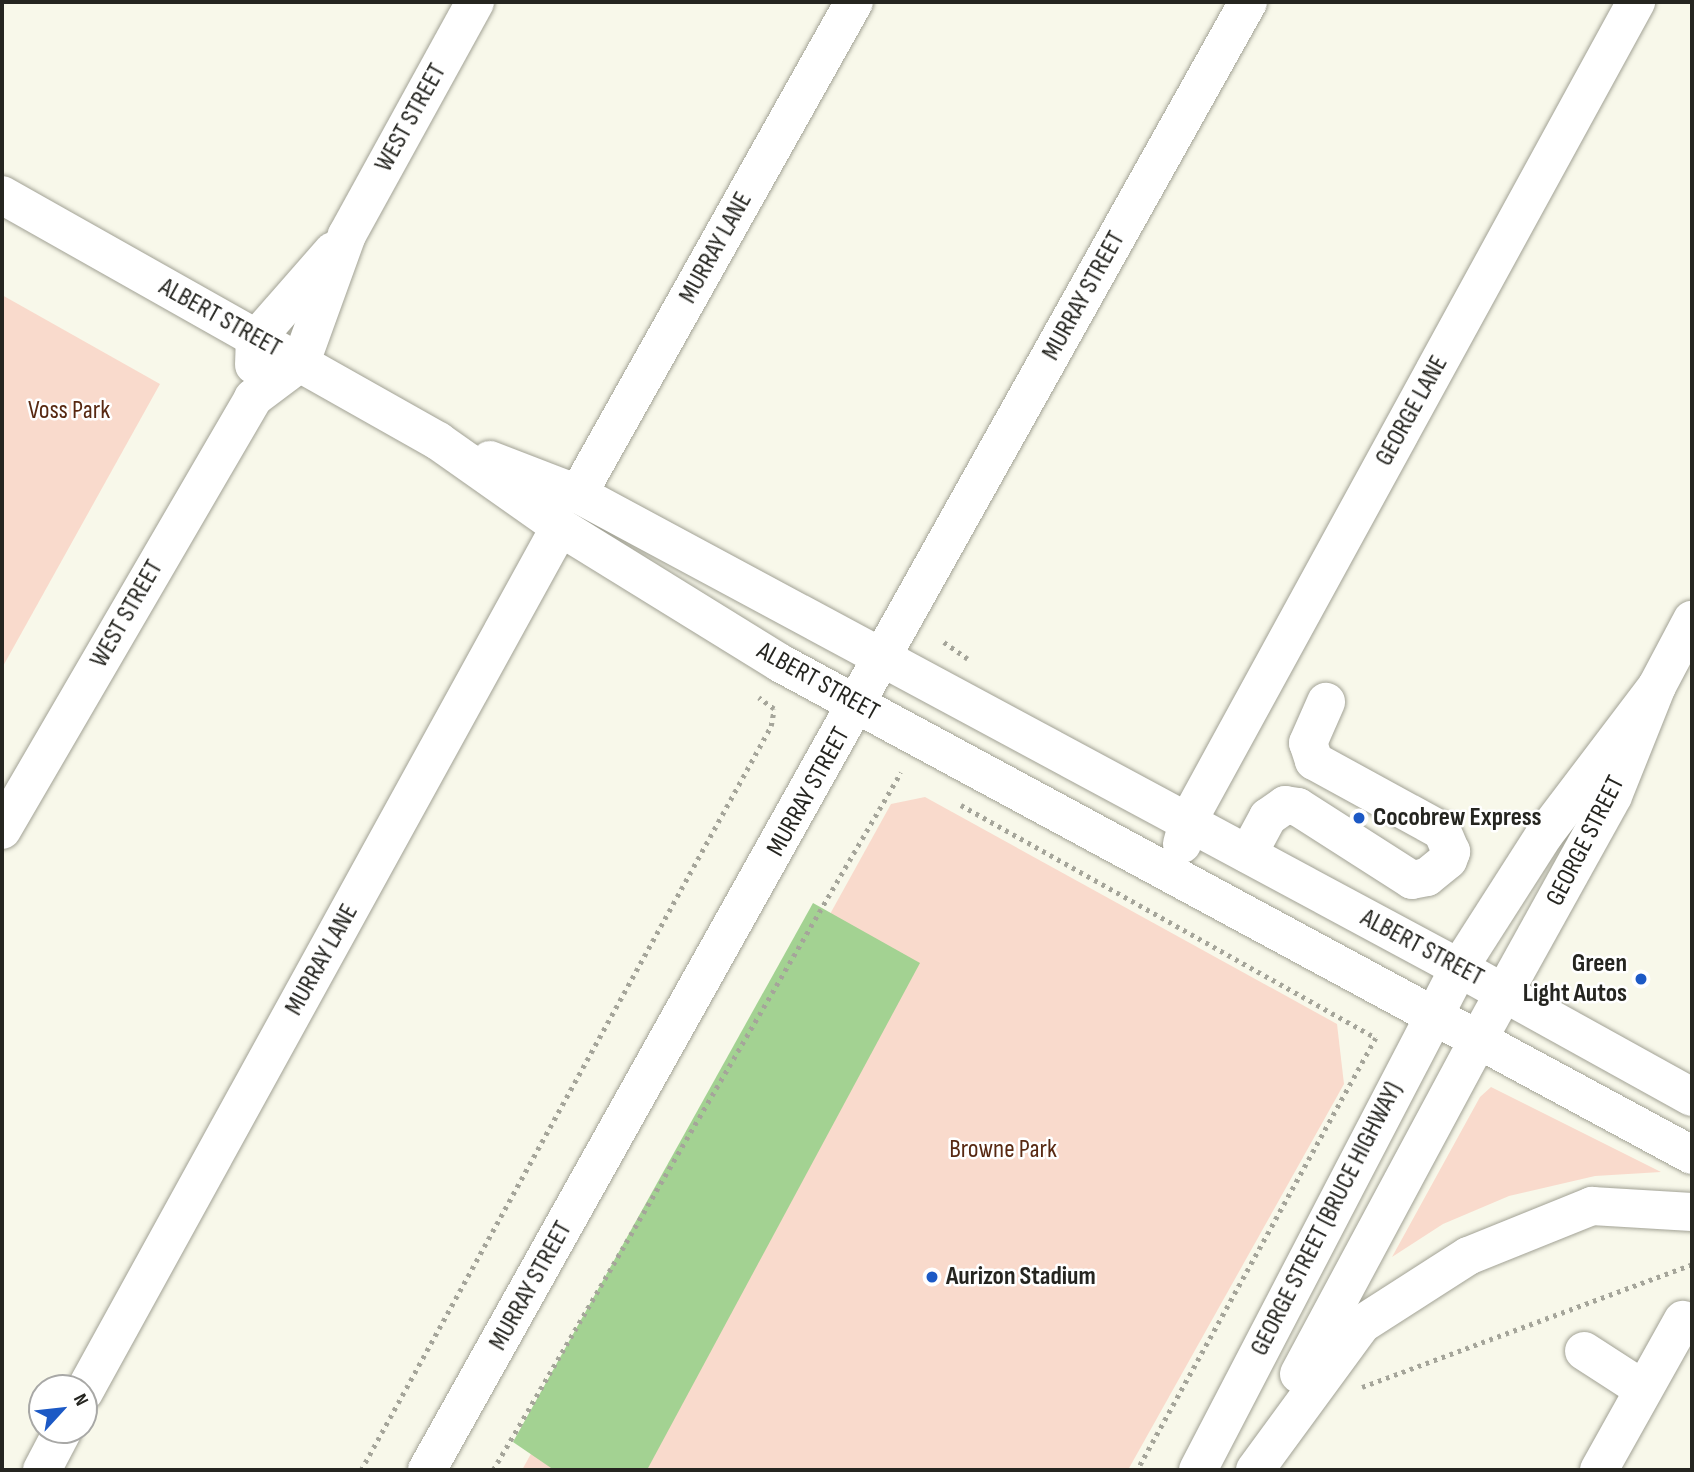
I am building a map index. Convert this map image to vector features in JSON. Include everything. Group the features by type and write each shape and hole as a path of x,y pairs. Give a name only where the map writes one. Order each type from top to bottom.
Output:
{"main road":[{"name":"WEST STREET","path":"2,830 253,398 301,362 347,235 475,2"},
{"name":"MURRAY LANE","path":"578,494 854,2"},
{"name":"MURRAY STREET","path":"427,1470 1248,2"},
{"name":"GEORGE LANE","path":"1188,821 1636,2"},
{"name":"ALBERT STREET","path":"2,195 438,441 560,527 856,705 1432,1013 1480,1036 1692,1155"},
{"name":"WEST STREET","path":"253,398 255,340 347,235"},
{"name":"ALBERT STREET","path":"438,441 578,494 1506,992 1692,1097"},
{"name":"MURRAY LANE","path":"94,1374 560,527"},
{"name":"GEORGE STREET","path":"1480,1036 1613,796 1657,686 1692,620"},
{"name":"GEORGE STREET","path":"1459,968 1544,835 1657,686"},
{"path":"1248,854 1268,817 1284,806 1298,807 1412,880 1427,877 1448,860 1451,852 1442,831 1314,761 1308,743 1326,702"},
{"name":"ALBERT STREET","path":"1188,821 1181,847 1215,895"},
{"name":"GEORGE STREET (BRUCE HIGHWAY)","path":"1198,1470 1432,1013 1459,968"},
{"name":"GEORGE STREET (BRUCE HIGHWAY)","path":"1247,1470 1480,1036"},
{"path":"1255,1470 1317,1378 1362,1324 1468,1256 1592,1206 1692,1212"},
{"path":"1599,1470 1683,1320"},
{"path":"1584,1352 1643,1389"},
{"path":"42,1470 56,1444"}],"path":[{"path":"944,642 968,659"},
{"path":"361,1470 771,726 774,709 759,698"},
{"path":"493,1470 895,774 908,775"},
{"path":"956,802 1376,1038 1138,1470"},
{"path":"1355,1389 1692,1264"}],"green space":[{"name":"Voss Park","path":"2,295 160,384 2,668"},
{"name":"Browne Park","path":"925,797 1337,1024 1344,1084 1128,1470 522,1470 891,804"},
{"path":"1491,1087 1661,1172 1595,1176 1509,1196 1443,1224 1392,1257 1480,1097"}],"building":[{"path":"813,903 920,963 647,1470 554,1470 513,1442"}],"place":[{"name":"Cocobrew Express","path":"1359,818"},
{"name":"Green Light Autos","path":"1641,979"},
{"name":"Aurizon Stadium","path":"932,1277"}]}
